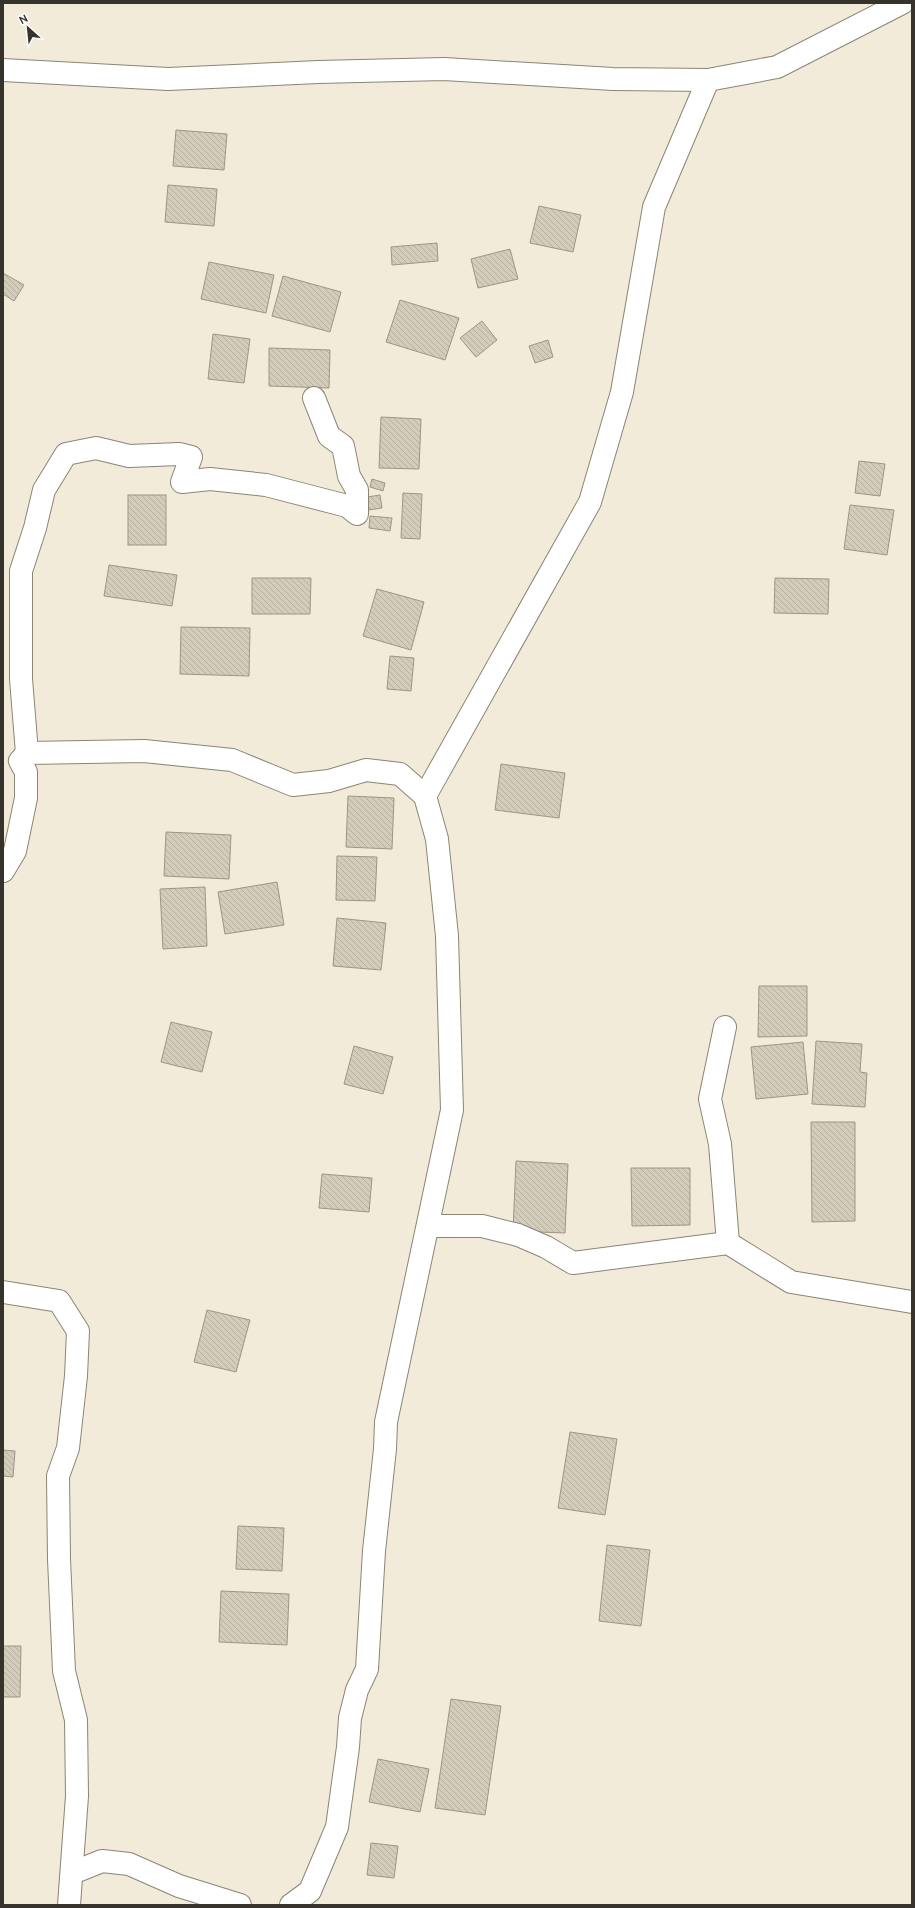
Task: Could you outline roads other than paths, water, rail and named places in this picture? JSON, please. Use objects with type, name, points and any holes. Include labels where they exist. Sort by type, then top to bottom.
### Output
[{"type":"street","points":[[3,70],[168,79],[318,72],[444,70],[613,79],[708,80],[777,67],[902,3]]},
{"type":"street","points":[[424,796],[590,502],[622,392],[654,207],[708,80]]},
{"type":"street","points":[[3,870],[16,851],[25,806],[26,772],[20,761],[27,753],[20,679],[22,571],[35,528],[44,490],[66,454],[96,448],[129,456],[179,454],[191,457],[182,482],[210,479],[266,486],[347,506],[357,514],[357,490],[349,476],[343,446],[329,436],[314,398]]},
{"type":"street","points":[[27,753],[144,751],[232,760],[293,785],[328,781],[366,770],[400,774],[424,796],[438,839],[447,936],[452,1110],[386,1422],[385,1449],[374,1550],[367,1669],[357,1690],[350,1718],[348,1747],[337,1827],[308,1898],[291,1905]]},
{"type":"street","points":[[725,1027],[710,1099],[720,1144],[728,1243]]},
{"type":"street","points":[[428,1226],[482,1226],[518,1236],[546,1247],[572,1263],[728,1243],[791,1282],[912,1302]]},
{"type":"street","points":[[3,1292],[58,1301],[78,1331],[76,1376],[68,1448],[58,1476],[59,1559],[64,1671],[76,1720],[78,1796],[69,1905]]},
{"type":"street","points":[[72,1873],[102,1861],[129,1864],[179,1886],[240,1905]]}]
